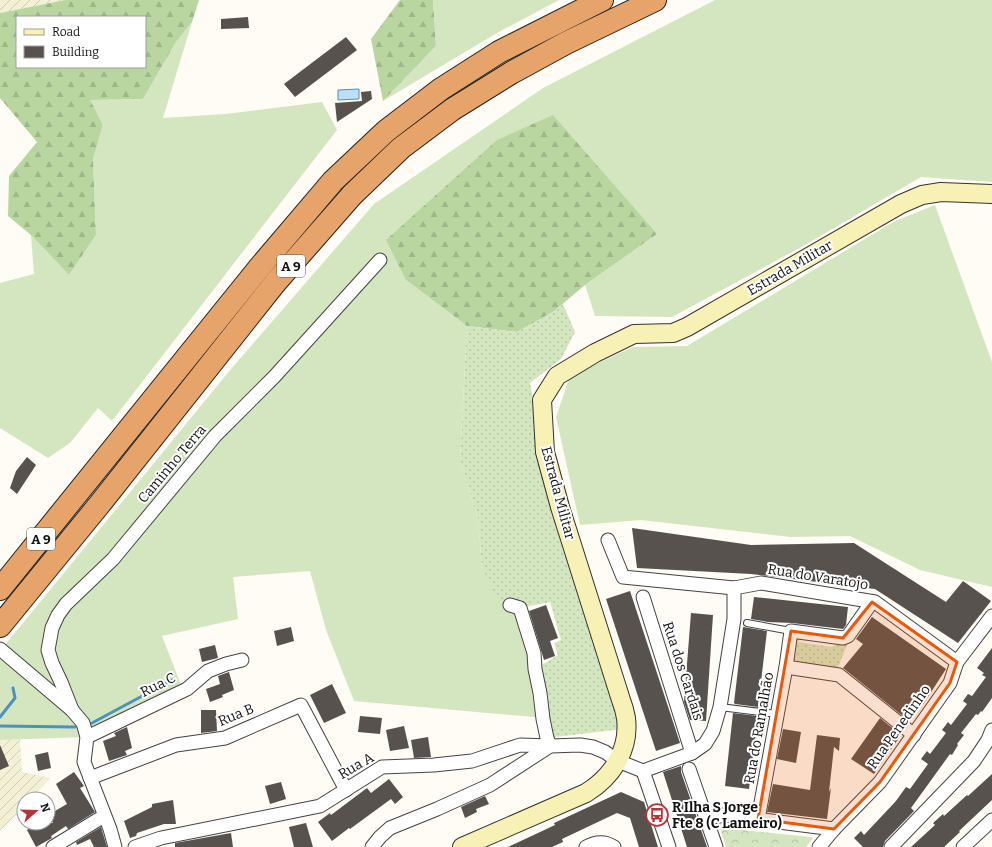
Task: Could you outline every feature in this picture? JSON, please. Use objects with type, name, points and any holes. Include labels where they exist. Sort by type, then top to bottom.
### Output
[{"type":"highway","name":"A 9","points":[[0,589],[259,268],[333,181],[386,131],[441,89],[499,52],[602,0]]},
{"type":"highway","name":"A 9","points":[[2,624],[99,505],[275,283],[352,196],[401,148],[453,109],[511,73],[566,43],[655,0]]},
{"type":"street","name":"Estrada Militar","points":[[462,847],[586,794],[605,780],[618,761],[626,736],[626,717],[560,507],[545,452],[542,400],[557,376],[595,352],[634,334],[673,333],[687,327],[901,204],[922,195],[941,192],[992,194]]},
{"type":"street","name":"Caminho Terra","points":[[72,710],[48,650],[52,628],[58,615],[66,604],[113,559],[215,436],[274,377],[380,260]]},
{"type":"street","name":"Rua do Varatojo","points":[[608,540],[623,577],[734,588],[761,583],[876,602],[957,662]]},
{"type":"street","points":[[669,847],[644,771],[692,753],[705,744],[713,731],[720,707],[734,619],[734,588]]},
{"type":"street","name":"Rua dos Cardais","points":[[643,597],[692,753]]},
{"type":"street","points":[[791,631],[843,638],[848,636],[872,602]]},
{"type":"street","points":[[372,847],[390,828],[490,785],[550,746],[543,719],[534,653],[520,608],[510,605]]},
{"type":"street","name":"Rua Penedinho","points":[[818,847],[880,782],[950,683],[957,662],[992,616]]},
{"type":"street","name":"Rua do Ramalhão","points":[[758,819],[786,667],[791,631]]},
{"type":"street","points":[[0,649],[72,710],[83,723],[87,737],[84,762],[115,847]]},
{"type":"street","name":"Rua C","points":[[87,737],[187,689],[208,671],[242,660]]},
{"type":"street","points":[[786,667],[839,674],[914,735]]},
{"type":"street","name":"Rua B","points":[[90,778],[176,745],[224,738],[301,705],[346,790]]},
{"type":"street","points":[[891,847],[974,761],[988,740],[992,730]]},
{"type":"street","name":"Rua A","points":[[135,847],[161,838],[320,806],[382,767],[434,765],[472,761],[520,745],[580,745],[593,747],[605,752],[618,761],[644,771]]},
{"type":"street","points":[[689,769],[716,847]]},
{"type":"street","points":[[706,818],[724,815],[834,829]]},
{"type":"street","points":[[53,847],[104,816]]},
{"type":"street","points":[[963,847],[992,820]]},
{"type":"street","points":[[586,847],[605,843],[614,847]]},
{"type":"lane","points":[[747,623],[791,631]]},
{"type":"lane","points":[[720,707],[777,714]]},
{"type":"highlighted area","points":[[872,602],[957,662],[950,683],[880,782],[834,829],[758,819],[791,631],[843,638]]},
{"type":"shaded area","points":[[0,0],[65,0],[0,13]]},
{"type":"shaded area","points":[[20,739],[22,772],[51,778],[39,791],[16,791],[16,814],[0,831],[0,740]]},
{"type":"green space","points":[[65,0],[199,0],[192,22],[176,42],[143,99],[90,100],[103,125],[93,159],[96,235],[69,275],[31,235],[8,216],[9,176],[37,142],[0,98],[0,13]]},
{"type":"green space","points":[[400,0],[433,0],[436,46],[383,101],[371,39]]},
{"type":"green space","points":[[433,0],[559,0],[497,33],[383,101],[436,46]]},
{"type":"green space","points":[[715,0],[992,0],[992,182],[921,177],[805,245],[672,317],[595,316],[585,285],[657,234],[406,280],[467,326],[460,461],[478,519],[482,567],[510,605],[531,643],[543,719],[354,701],[326,630],[310,571],[233,577],[238,619],[162,636],[185,695],[87,737],[0,740],[0,651],[231,369],[374,204],[543,88]]},
{"type":"green space","points":[[192,22],[163,118],[225,114],[322,102],[337,130],[112,421],[98,408],[70,443],[48,458],[0,428],[0,283],[34,274],[31,235],[69,275],[96,235],[93,159],[103,125],[89,100],[143,99],[176,42]]},
{"type":"green space","points":[[553,115],[657,234],[585,285],[553,312],[517,332],[467,326],[406,280],[386,240],[497,140]]},
{"type":"green space","points":[[935,205],[992,362],[992,587],[920,570],[850,536],[791,537],[641,520],[580,525],[556,417],[570,376],[633,347],[687,346],[895,221]]},
{"type":"green space","points":[[563,304],[575,332],[561,359],[530,383],[551,497],[623,729],[547,738],[535,669],[558,655],[554,643],[561,640],[550,602],[520,608],[499,603],[482,567],[478,519],[460,461],[467,326],[517,332],[553,312]]},
{"type":"green space","points":[[803,637],[798,642],[832,647],[840,641],[849,640],[837,670],[791,662],[794,638]]},
{"type":"green space","points":[[718,819],[730,820],[733,829],[813,838],[806,847],[726,847],[719,825],[716,824]]},
{"type":"water","points":[[359,89],[359,99],[338,100],[338,90]]},
{"type":"building","points":[[248,17],[249,28],[221,29],[221,19]]},
{"type":"building","points":[[346,37],[357,50],[295,97],[284,84]]},
{"type":"building","points":[[371,91],[372,99],[337,122],[335,103],[362,101],[361,92]]},
{"type":"building","points":[[27,457],[36,465],[17,494],[10,488],[16,471]]},
{"type":"building","points":[[632,528],[751,545],[854,543],[946,602],[963,581],[991,601],[958,643],[875,589],[751,574],[637,568]]},
{"type":"building","points":[[630,591],[680,743],[656,751],[606,599]]},
{"type":"building","points":[[754,597],[848,607],[846,625],[843,629],[751,619]]},
{"type":"building","points":[[546,605],[558,638],[550,641],[555,656],[544,660],[529,611]]},
{"type":"building","points":[[691,613],[713,615],[706,721],[690,720],[684,702]]},
{"type":"building","points":[[872,617],[946,669],[924,703],[909,721],[843,668],[863,644],[856,639]]},
{"type":"building","points":[[291,627],[294,641],[277,646],[274,631]]},
{"type":"building","points":[[743,627],[767,631],[758,707],[734,703]]},
{"type":"building","points":[[215,645],[218,658],[202,662],[199,649]]},
{"type":"building","points":[[992,648],[992,698],[982,712],[981,711],[978,715],[976,714],[961,733],[964,735],[957,744],[958,745],[952,755],[950,754],[911,808],[914,811],[885,841],[883,847],[863,847],[854,838],[861,831],[864,835],[896,801],[906,787],[910,789],[928,764],[921,759],[927,751],[930,754],[946,733],[942,730],[948,722],[951,725],[967,704],[963,701],[968,694],[972,696],[986,677],[982,675],[984,673],[977,668]]},
{"type":"building","points":[[229,672],[234,690],[222,695],[223,697],[210,702],[206,689],[220,684],[218,676]]},
{"type":"building","points":[[332,684],[346,713],[324,723],[310,695]]},
{"type":"building","points":[[201,710],[216,710],[217,731],[201,733]]},
{"type":"building","points":[[733,713],[758,716],[749,789],[725,786]]},
{"type":"building","points":[[360,716],[382,718],[380,734],[358,732]]},
{"type":"building","points":[[880,718],[901,735],[874,774],[851,759]]},
{"type":"building","points":[[404,726],[409,748],[390,751],[386,730]]},
{"type":"building","points":[[127,727],[132,748],[125,751],[127,755],[109,761],[103,741],[116,736],[114,733]]},
{"type":"building","points":[[783,729],[801,732],[796,763],[777,759]]},
{"type":"building","points":[[817,735],[840,738],[839,751],[834,747],[827,819],[767,812],[773,784],[810,790]]},
{"type":"building","points":[[428,737],[431,757],[414,758],[411,740]]},
{"type":"building","points":[[0,745],[9,766],[0,770]]},
{"type":"building","points":[[48,752],[51,768],[38,771],[35,755]]},
{"type":"building","points":[[681,766],[681,772],[707,847],[687,847],[663,772]]},
{"type":"building","points":[[74,772],[84,786],[80,788],[95,812],[68,829],[66,826],[51,836],[52,838],[36,847],[28,831],[56,831],[56,810],[67,804],[56,784]]},
{"type":"building","points":[[992,774],[992,800],[944,847],[911,847],[935,825],[933,823],[943,814],[944,816]]},
{"type":"building","points":[[389,779],[403,797],[395,804],[391,799],[332,841],[318,822],[330,813],[331,815],[367,788],[371,793]]},
{"type":"building","points":[[281,782],[286,799],[270,804],[265,786]]},
{"type":"building","points":[[621,792],[644,802],[658,847],[639,847],[630,818],[617,813],[562,839],[563,842],[552,847],[508,847],[555,825],[554,823]]},
{"type":"building","points":[[485,796],[489,804],[476,809],[477,812],[465,818],[461,807]]},
{"type":"building","points":[[173,800],[176,824],[164,824],[137,833],[136,836],[130,838],[124,821],[152,807],[152,804]]},
{"type":"building","points":[[306,823],[313,847],[294,847],[289,827]]},
{"type":"building","points":[[101,827],[107,847],[94,847],[90,839],[77,845],[76,842]]},
{"type":"building","points":[[231,833],[233,847],[175,847],[175,843]]},
{"type":"waterway","points":[[92,723],[172,680]]},
{"type":"waterway","points":[[0,717],[15,698],[13,688]]},
{"type":"waterway","points":[[0,726],[75,727]]},
{"type":"place","name":"R Ilha S Jorge Fte 8 (C Lameiro)","points":[[657,815]]}]
